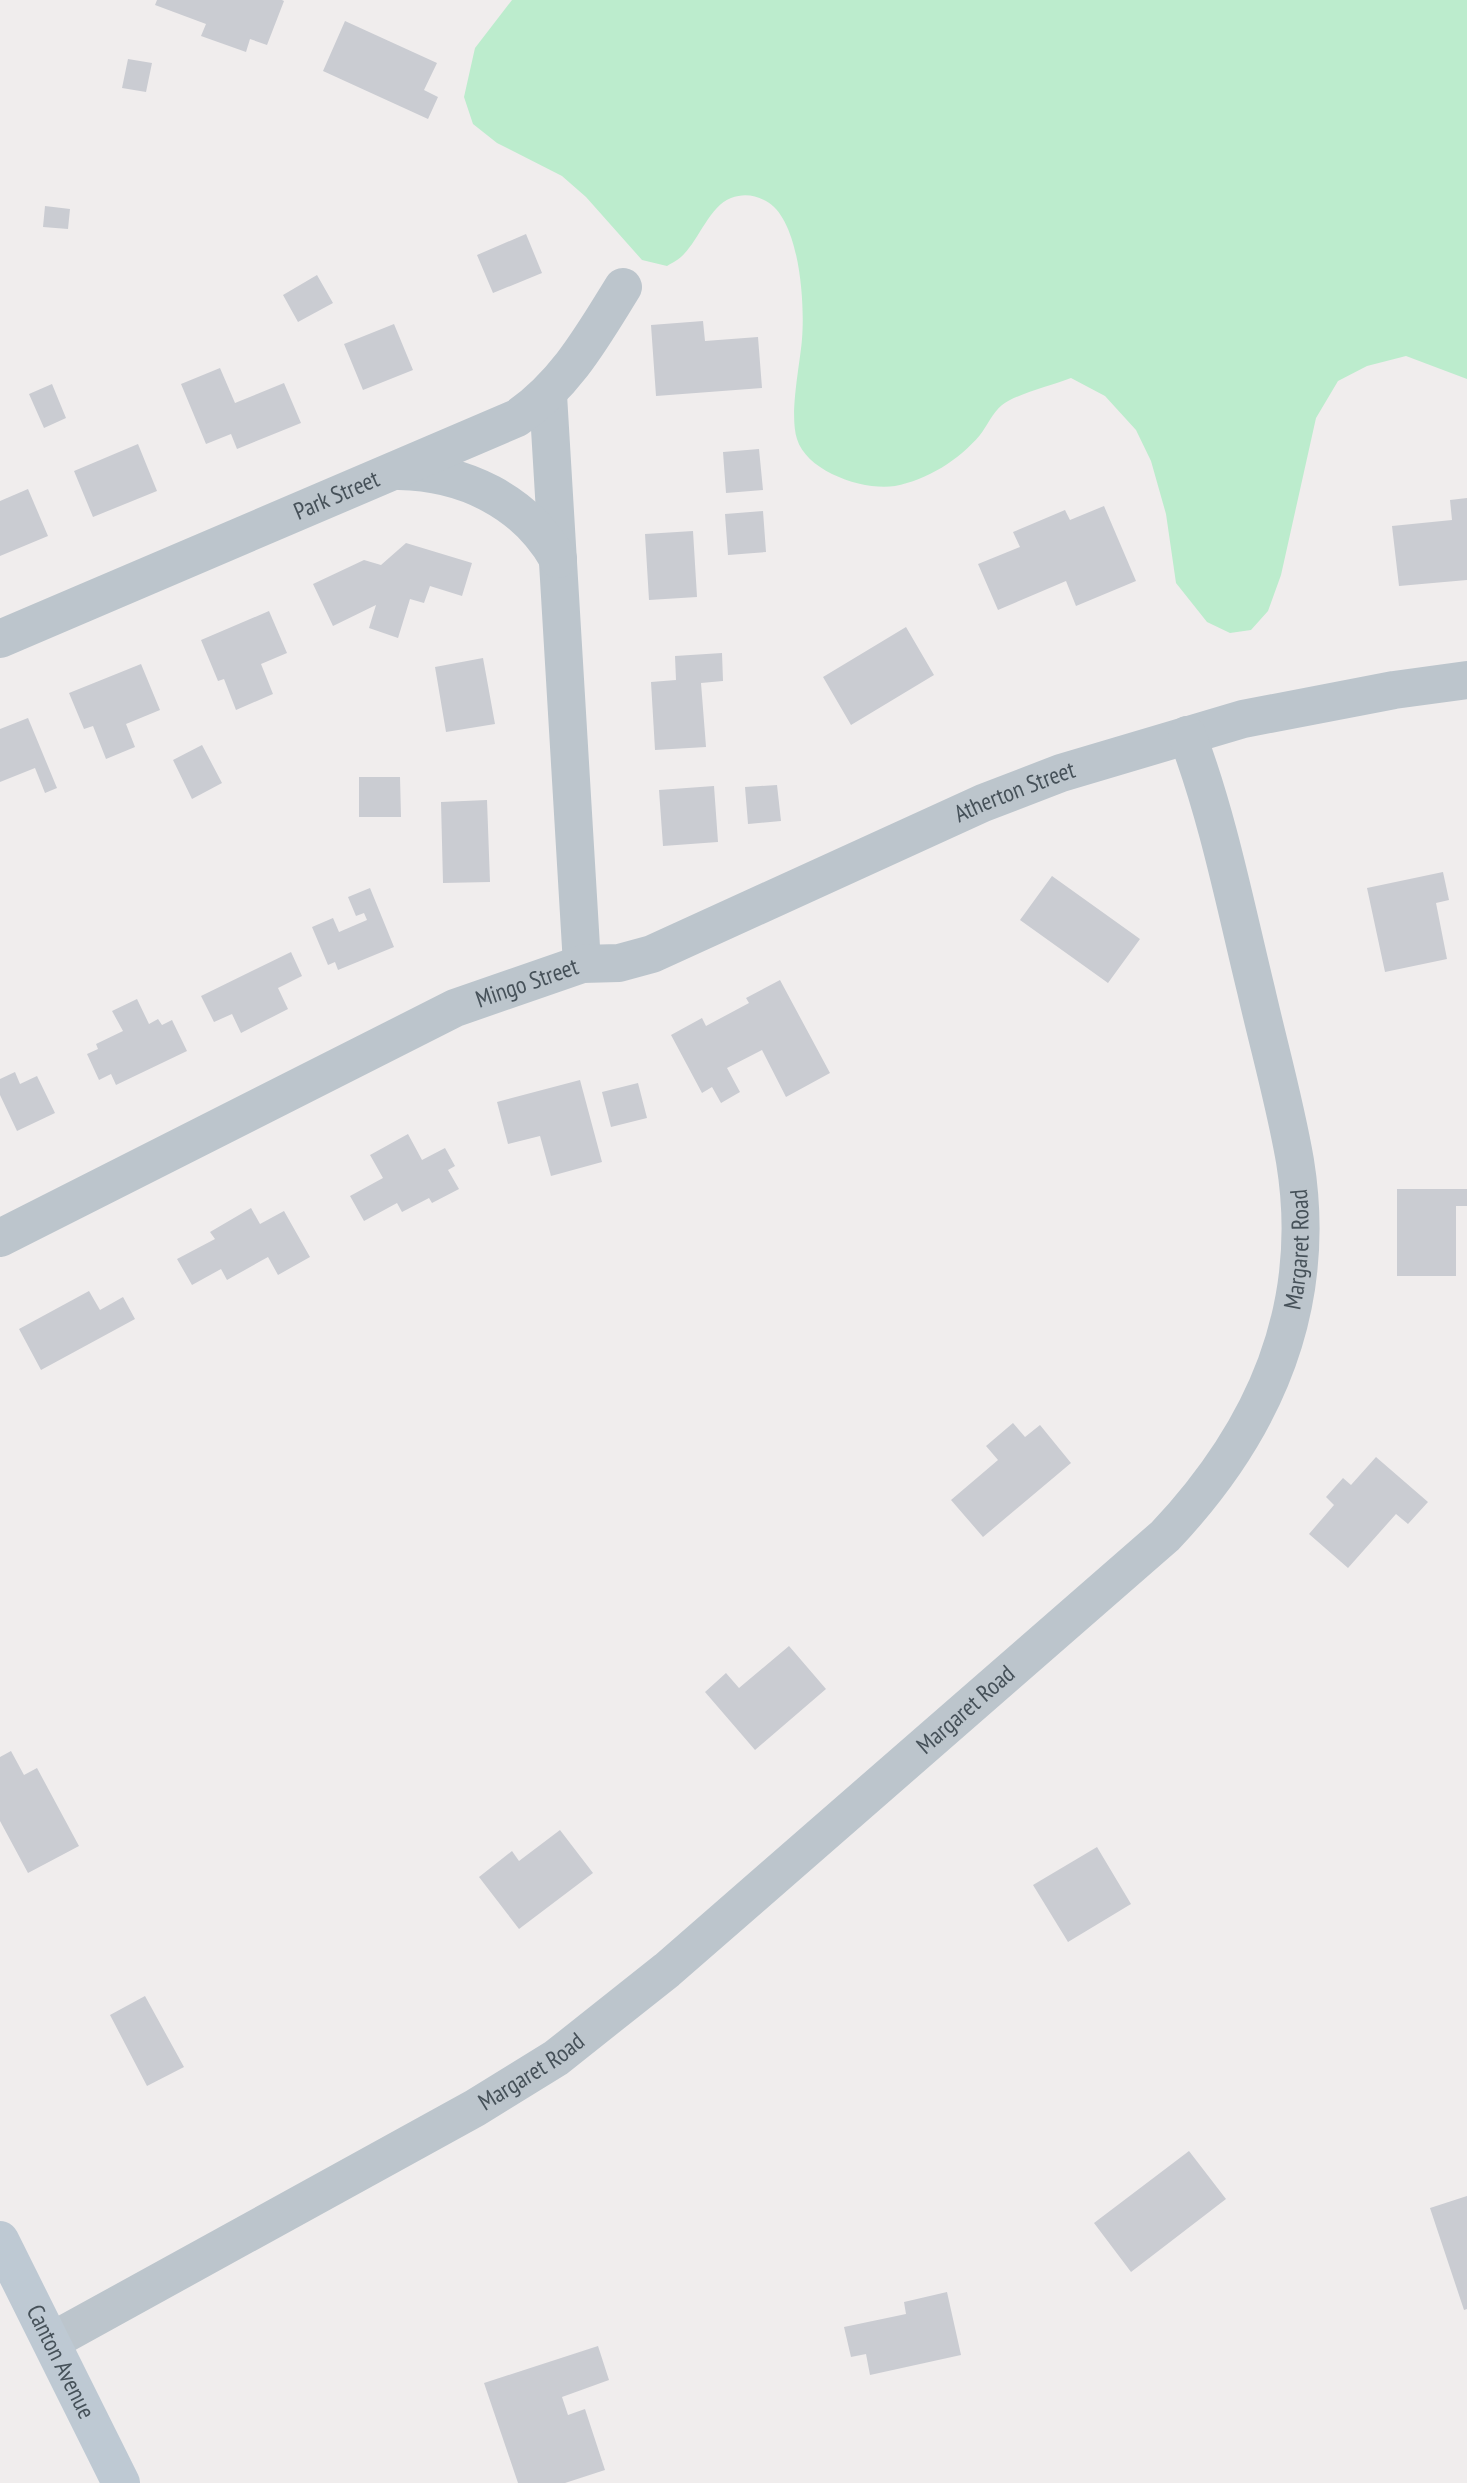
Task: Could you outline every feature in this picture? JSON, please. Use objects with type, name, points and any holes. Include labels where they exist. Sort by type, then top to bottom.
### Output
[{"type":"main road","name":"Canton Avenue","points":[[0,2240],[121,2483]]},
{"type":"street","name":"Park Street","points":[[0,639],[517,418],[548,395],[571,369],[623,288]]},
{"type":"street","name":"Mingo Street","points":[[0,1237],[432,1019],[582,964],[548,395]]},
{"type":"street","points":[[397,471],[421,471],[464,481],[505,502],[537,528],[558,559]]},
{"type":"street","name":"Atherton Street","points":[[582,964],[619,963],[652,954],[1020,788],[1187,735],[1292,708],[1467,680]]},
{"type":"street","name":"Margaret Road","points":[[52,2341],[475,2108],[593,2031],[1165,1536],[1215,1480],[1253,1419],[1282,1352],[1297,1279],[1300,1202],[1287,1123],[1216,823],[1187,735]]},
{"type":"green space","points":[[512,0],[1467,0],[1467,379],[1406,356],[1367,366],[1338,381],[1316,418],[1281,575],[1268,611],[1251,630],[1230,633],[1207,622],[1176,583],[1166,514],[1151,461],[1136,430],[1105,396],[1071,378],[1008,401],[999,408],[980,435],[962,453],[942,468],[907,483],[882,487],[853,482],[824,470],[812,461],[797,439],[794,417],[803,324],[801,285],[793,243],[777,211],[766,201],[754,196],[731,198],[717,208],[678,259],[667,266],[642,260],[586,197],[562,176],[497,143],[473,124],[464,97],[475,48]]},
{"type":"building","points":[[157,0],[284,1],[267,45],[250,39],[246,52],[201,36],[206,24],[155,5]]},
{"type":"building","points":[[345,21],[437,63],[424,90],[438,97],[428,119],[323,71]]},
{"type":"building","points":[[128,59],[152,63],[146,92],[122,88]]},
{"type":"building","points":[[45,206],[70,209],[68,229],[43,227]]},
{"type":"building","points":[[526,234],[542,273],[493,293],[477,255]]},
{"type":"building","points":[[317,275],[333,303],[298,322],[283,295]]},
{"type":"building","points":[[703,321],[705,341],[758,337],[762,388],[656,396],[651,325]]},
{"type":"building","points":[[394,324],[413,370],[363,390],[344,344]]},
{"type":"building","points":[[220,368],[235,403],[284,383],[301,423],[237,449],[231,434],[206,444],[181,384]]},
{"type":"building","points":[[52,384],[66,418],[44,428],[29,394]]},
{"type":"building","points":[[138,444],[157,491],[93,517],[74,471]]},
{"type":"building","points":[[759,449],[763,490],[726,493],[723,452]]},
{"type":"building","points":[[28,489],[48,536],[0,556],[0,501]]},
{"type":"building","points":[[1467,498],[1467,580],[1399,586],[1392,526],[1452,520],[1450,500]]},
{"type":"building","points":[[1104,506],[1136,581],[1076,606],[1066,581],[998,610],[978,564],[1020,547],[1013,532],[1065,510],[1070,520]]},
{"type":"building","points":[[763,511],[766,552],[728,555],[725,514]]},
{"type":"building","points":[[693,531],[697,597],[649,600],[645,534]]},
{"type":"building","points":[[406,543],[472,563],[462,596],[430,586],[424,603],[410,599],[398,638],[369,628],[376,605],[333,626],[313,584],[364,560],[381,565]]},
{"type":"building","points":[[269,611],[287,653],[261,664],[273,694],[236,710],[224,679],[218,681],[201,640]]},
{"type":"building","points":[[906,627],[934,675],[851,725],[823,677]]},
{"type":"building","points":[[722,653],[723,681],[701,683],[706,747],[655,750],[651,682],[676,680],[675,656]]},
{"type":"building","points":[[483,658],[495,724],[446,732],[435,667]]},
{"type":"building","points":[[141,664],[160,710],[126,724],[135,747],[106,759],[93,726],[84,729],[69,693]]},
{"type":"building","points":[[28,718],[57,788],[45,793],[35,768],[0,782],[0,729]]},
{"type":"building","points":[[202,745],[222,783],[192,799],[173,760]]},
{"type":"building","points":[[359,777],[400,777],[401,817],[359,817]]},
{"type":"building","points":[[777,785],[781,821],[748,824],[745,787]]},
{"type":"building","points":[[714,786],[718,842],[663,846],[659,790]]},
{"type":"building","points":[[487,800],[490,882],[443,883],[441,802]]},
{"type":"building","points":[[1443,872],[1449,900],[1436,903],[1447,959],[1385,972],[1367,888]]},
{"type":"building","points":[[1052,876],[1140,939],[1108,983],[1020,920]]},
{"type":"building","points":[[370,888],[394,947],[338,970],[335,962],[328,965],[312,927],[333,918],[339,932],[367,920],[364,913],[356,916],[348,897]]},
{"type":"building","points":[[291,952],[302,976],[278,988],[288,1009],[241,1033],[232,1014],[214,1022],[201,996]]},
{"type":"building","points":[[780,980],[830,1073],[786,1097],[762,1050],[727,1068],[740,1092],[721,1103],[712,1087],[702,1093],[671,1035],[702,1018],[706,1026],[749,1003],[746,998]]},
{"type":"building","points":[[137,999],[149,1024],[158,1019],[162,1025],[172,1020],[187,1051],[116,1085],[111,1074],[99,1080],[87,1054],[98,1049],[96,1044],[123,1031],[112,1011]]},
{"type":"building","points":[[15,1072],[20,1084],[37,1076],[55,1113],[17,1131],[0,1095],[0,1079]]},
{"type":"building","points":[[580,1080],[602,1162],[551,1176],[540,1136],[508,1144],[497,1102]]},
{"type":"building","points":[[638,1083],[647,1118],[611,1127],[602,1092]]},
{"type":"building","points":[[408,1134],[422,1160],[445,1148],[455,1166],[448,1170],[459,1189],[432,1203],[429,1198],[402,1212],[397,1203],[364,1221],[350,1196],[383,1178],[370,1155]]},
{"type":"building","points":[[1397,1189],[1467,1189],[1467,1206],[1456,1206],[1456,1276],[1397,1276]]},
{"type":"building","points":[[251,1208],[260,1224],[284,1211],[310,1257],[278,1275],[268,1257],[227,1280],[221,1269],[192,1285],[177,1259],[215,1239],[210,1232]]},
{"type":"building","points":[[89,1291],[100,1310],[123,1297],[135,1319],[41,1370],[19,1329]]},
{"type":"building","points":[[1013,1423],[1025,1437],[1040,1425],[1071,1463],[983,1537],[951,1500],[998,1460],[986,1446]]},
{"type":"building","points":[[1376,1457],[1428,1502],[1408,1524],[1396,1514],[1348,1568],[1309,1534],[1334,1505],[1326,1497],[1343,1478],[1351,1485]]},
{"type":"building","points":[[789,1646],[826,1689],[755,1750],[705,1692],[726,1673],[739,1688]]},
{"type":"building","points":[[11,1751],[24,1775],[37,1768],[79,1846],[28,1873],[0,1821],[0,1757]]},
{"type":"building","points":[[560,1830],[593,1873],[519,1929],[479,1877],[512,1851],[519,1861]]},
{"type":"building","points":[[1097,1847],[1131,1904],[1068,1942],[1033,1885]]},
{"type":"building","points":[[145,1996],[184,2067],[147,2086],[110,2015]]},
{"type":"building","points":[[1189,2151],[1226,2199],[1131,2272],[1094,2223]]},
{"type":"building","points":[[1467,2196],[1467,2309],[1464,2310],[1430,2208]]},
{"type":"building","points":[[947,2292],[961,2355],[870,2375],[866,2354],[851,2357],[844,2327],[906,2314],[904,2302]]},
{"type":"building","points":[[598,2346],[609,2380],[562,2397],[568,2415],[585,2409],[605,2470],[565,2483],[518,2483],[484,2383]]}]
